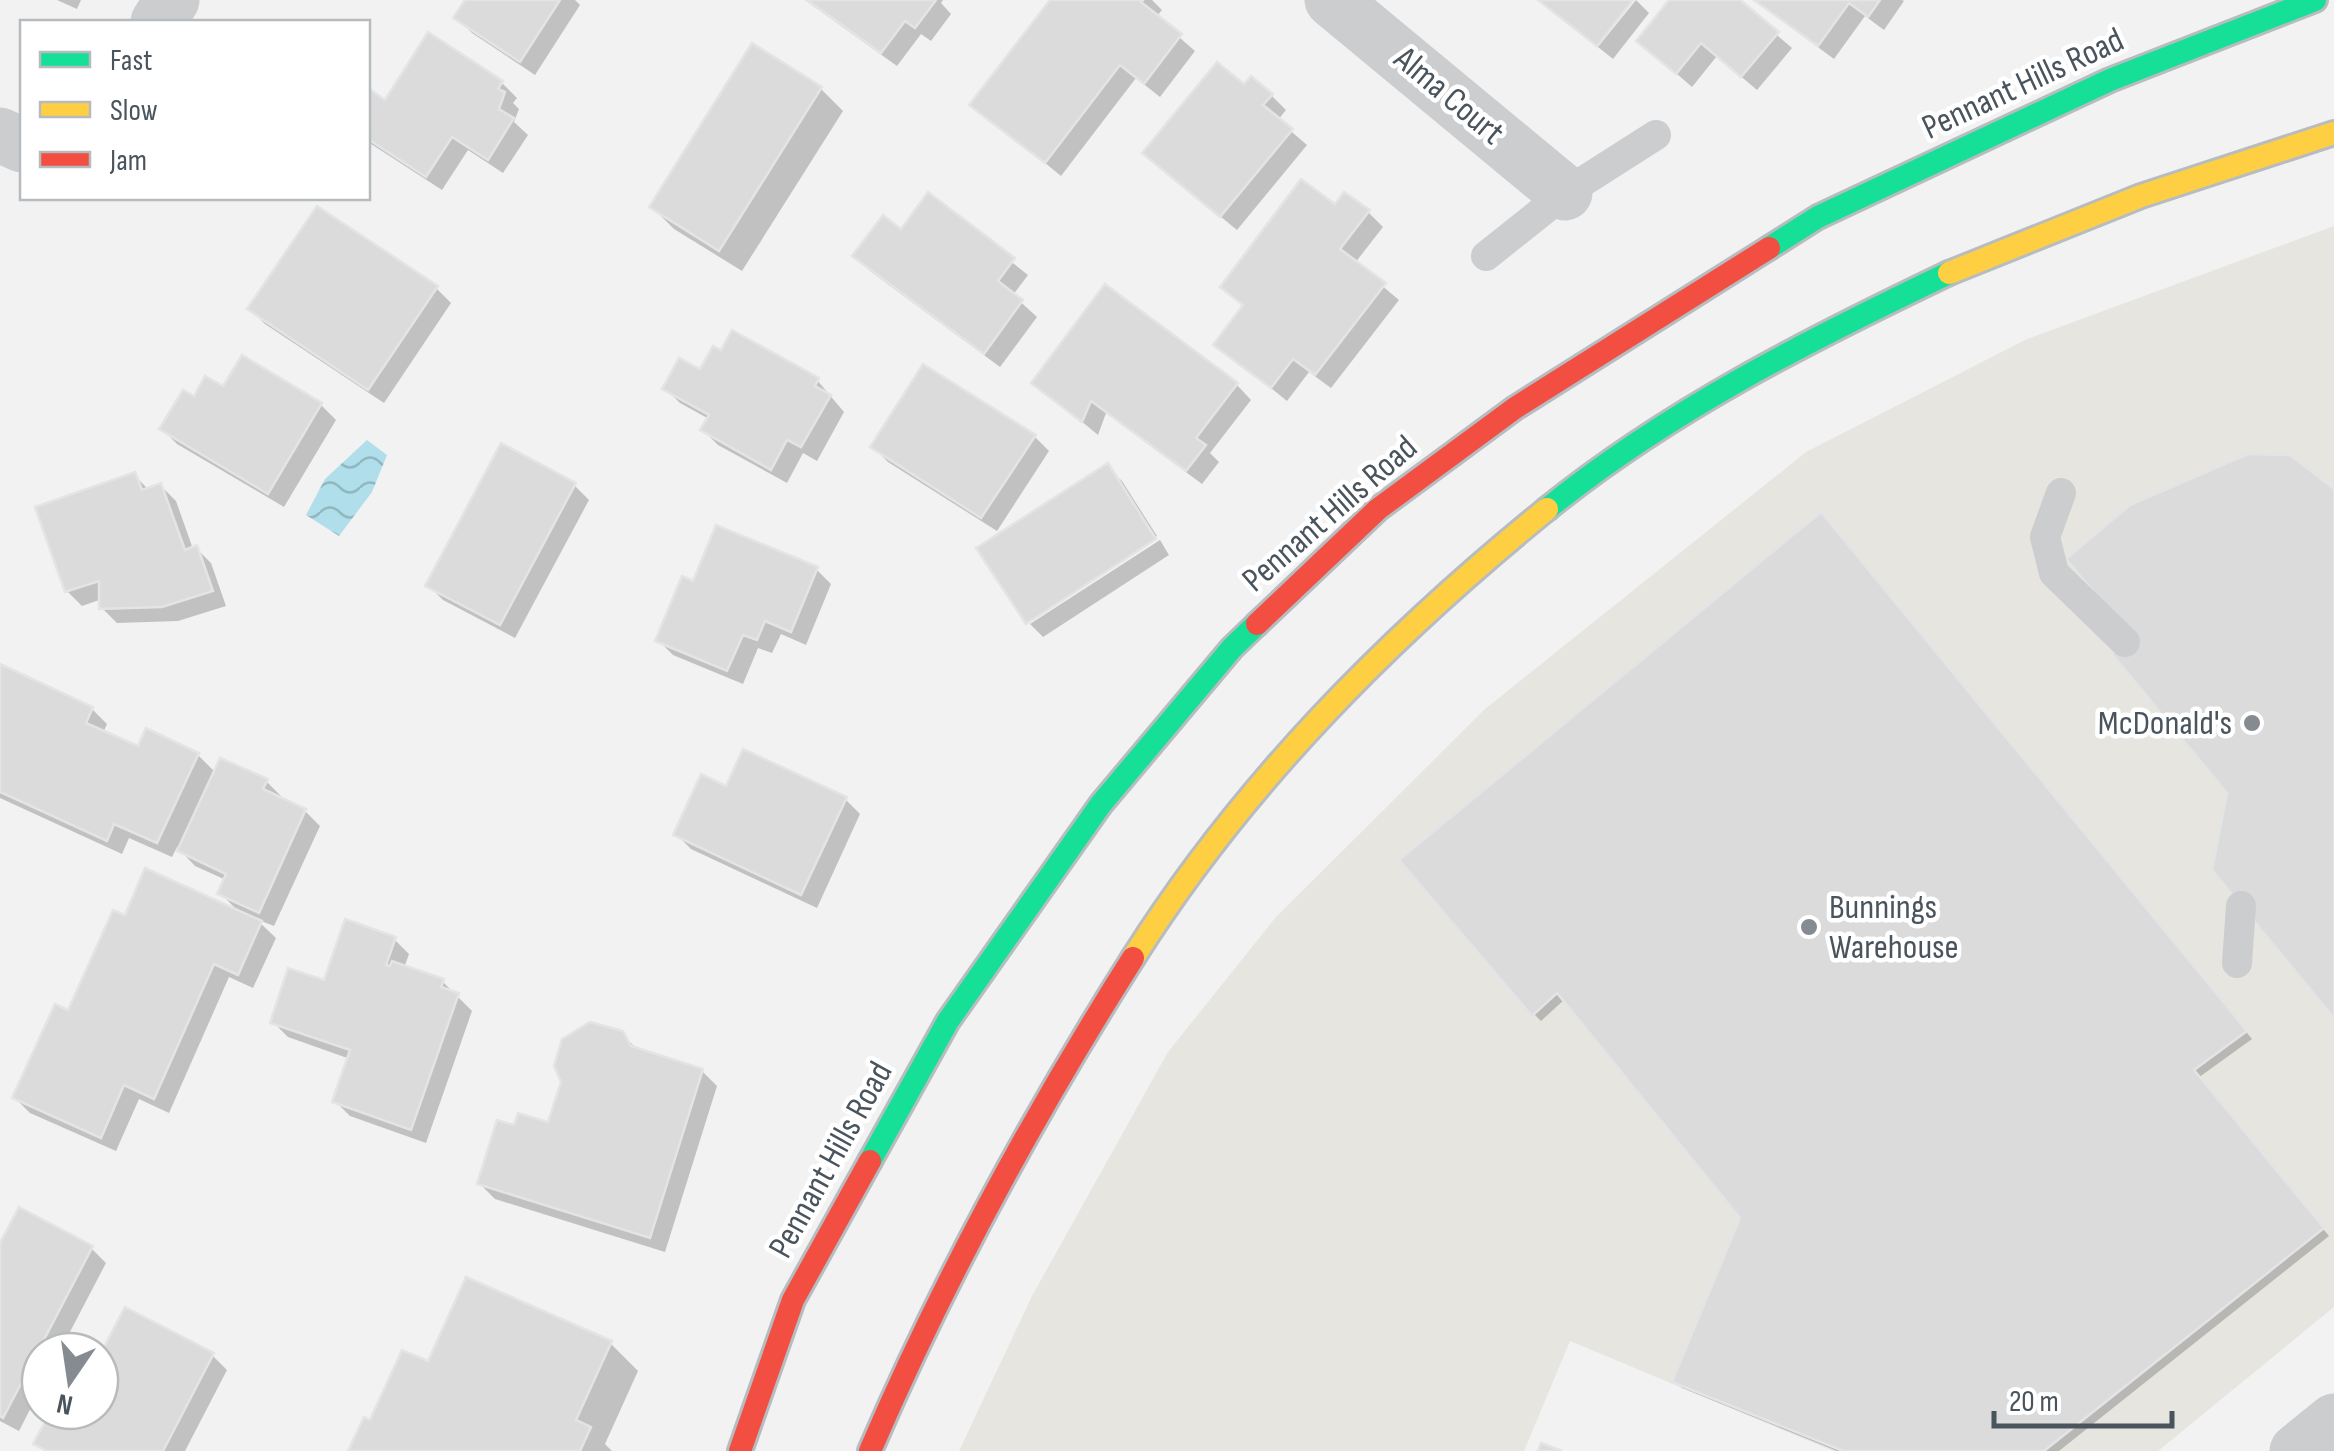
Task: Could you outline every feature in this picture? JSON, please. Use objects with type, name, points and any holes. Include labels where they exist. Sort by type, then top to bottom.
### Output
[{"type":"highway","name":"Pennant Hills Road","points":[[740,1451],[792,1300],[948,1021],[1101,804],[1232,648],[1378,510],[1516,408],[1818,218],[2110,80],[2315,0]]},
{"type":"highway","points":[[870,1451],[912,1350],[1015,1150],[1163,907],[1257,786],[1368,668],[1483,563],[1595,472],[1744,377],[1897,298],[2070,221],[2334,133]]},
{"type":"street","name":"Alma Court","points":[[1332,0],[1565,192]]},
{"type":"street","points":[[2298,1451],[2334,1421]]},
{"type":"lane","points":[[1486,256],[1565,192],[1656,136]]},
{"type":"lane","points":[[2061,492],[2045,537],[2054,573],[2125,642]]},
{"type":"lane","points":[[2237,964],[2241,906]]},
{"type":"shaded area","points":[[2334,226],[2334,1307],[2158,1451],[1833,1451],[1570,1341],[1524,1451],[959,1451],[1032,1296],[1168,1052],[1276,917],[1485,709],[1806,452],[2027,339]]},
{"type":"water","points":[[367,440],[387,455],[372,492],[339,536],[306,515],[325,479]]},
{"type":"building","points":[[465,0],[560,0],[520,62],[453,18]]},
{"type":"building","points":[[807,0],[936,0],[915,28],[905,21],[881,53]]},
{"type":"building","points":[[1050,0],[1143,0],[1182,34],[1144,84],[1120,65],[1045,163],[969,105]]},
{"type":"building","points":[[1538,0],[1633,0],[1597,46]]},
{"type":"building","points":[[1669,0],[1740,0],[1779,32],[1741,77],[1701,43],[1676,74],[1636,41]]},
{"type":"building","points":[[1754,0],[1880,0],[1868,17],[1849,3],[1818,46]]},
{"type":"building","points":[[428,32],[503,81],[498,89],[505,92],[499,109],[514,118],[488,160],[452,137],[426,177],[370,140],[370,89],[385,100]]},
{"type":"building","points":[[752,43],[822,87],[719,251],[649,207]]},
{"type":"building","points":[[1217,62],[1244,84],[1251,76],[1273,94],[1263,105],[1293,129],[1220,217],[1142,153]]},
{"type":"building","points":[[1301,179],[1335,204],[1344,192],[1370,210],[1340,249],[1386,283],[1315,375],[1293,359],[1271,388],[1213,345],[1243,305],[1220,287]]},
{"type":"building","points":[[928,192],[1015,258],[998,281],[1023,300],[984,354],[852,256],[883,215],[901,229]]},
{"type":"building","points":[[317,206],[438,286],[368,390],[247,309]]},
{"type":"building","points":[[1105,284],[1238,383],[1196,438],[1206,445],[1186,471],[1091,401],[1082,422],[1031,383]]},
{"type":"building","points":[[732,330],[819,378],[815,386],[831,395],[801,447],[787,440],[771,470],[700,430],[709,415],[662,389],[679,358],[700,369],[713,346],[721,350]]},
{"type":"building","points":[[242,355],[322,403],[268,494],[159,429],[183,390],[194,396],[205,376],[223,386]]},
{"type":"building","points":[[923,364],[1036,435],[981,518],[870,447]]},
{"type":"building","points":[[501,443],[576,483],[500,625],[425,586]]},
{"type":"building","name":"McDonald's","points":[[2248,454],[2290,455],[2334,489],[2334,1018],[2212,870],[2227,793],[2112,654],[2132,637],[2066,559],[2130,505]]},
{"type":"building","points":[[1108,463],[1156,539],[1026,624],[976,548]]},
{"type":"building","points":[[135,472],[142,490],[161,483],[185,550],[197,545],[213,591],[162,607],[99,609],[99,581],[65,592],[35,507]]},
{"type":"building","name":"Bunnings Warehouse","points":[[1821,512],[2247,1031],[2194,1070],[2324,1228],[2044,1451],[1843,1451],[1672,1382],[1740,1218],[1557,993],[1532,1016],[1399,860]]},
{"type":"building","points":[[716,525],[818,567],[791,632],[765,621],[757,640],[743,635],[727,671],[655,641],[682,576],[693,581]]},
{"type":"building","points":[[0,664],[93,707],[86,723],[138,746],[146,728],[199,753],[157,843],[114,824],[107,841],[0,792]]},
{"type":"building","points":[[743,749],[847,797],[801,895],[673,835],[701,774],[726,786]]},
{"type":"building","points":[[220,758],[268,779],[263,789],[306,809],[259,913],[217,894],[226,874],[177,851]]},
{"type":"building","points":[[145,868],[262,921],[238,975],[214,964],[154,1099],[124,1085],[101,1138],[12,1098],[55,1004],[68,1010],[113,910],[125,915]]},
{"type":"building","points":[[345,919],[396,937],[386,965],[390,966],[392,961],[444,979],[441,987],[459,993],[411,1130],[332,1102],[350,1050],[270,1023],[288,968],[324,980]]},
{"type":"building","points":[[590,1022],[623,1031],[631,1046],[703,1069],[650,1238],[477,1184],[497,1120],[514,1125],[518,1113],[548,1122],[561,1082],[554,1066],[562,1039]]},
{"type":"building","points":[[19,1207],[93,1246],[49,1331],[20,1331],[20,1386],[3,1418],[0,1416],[0,1243]]},
{"type":"building","points":[[466,1277],[612,1341],[576,1420],[591,1427],[580,1451],[348,1451],[364,1417],[370,1420],[402,1350],[428,1361]]},
{"type":"building","points":[[125,1307],[214,1353],[163,1451],[47,1451],[33,1444],[40,1431],[120,1431],[120,1331],[112,1331]]},
{"type":"building","points":[[1541,1443],[1562,1451],[1538,1451]]},
{"type":"traffic: fast","points":[[1769,248],[1818,217],[2110,80],[2315,0]]},
{"type":"traffic: fast","points":[[1547,509],[1641,440],[1741,379],[1949,273]]},
{"type":"traffic: fast","points":[[870,1161],[948,1021],[1101,804],[1232,648],[1257,624]]},
{"type":"traffic: slow","points":[[1949,273],[2141,196],[2334,133]]},
{"type":"traffic: slow","points":[[1133,958],[1176,894],[1270,773],[1375,662],[1547,509]]},
{"type":"traffic: jam","points":[[1257,624],[1378,509],[1515,408],[1769,248]]},
{"type":"traffic: jam","points":[[870,1451],[928,1324],[992,1199],[1133,958]]},
{"type":"traffic: jam","points":[[740,1451],[793,1300],[870,1161]]},
{"type":"place","name":"McDonald's","points":[[2252,723]]},
{"type":"place","name":"Bunnings Warehouse","points":[[1809,927]]}]
